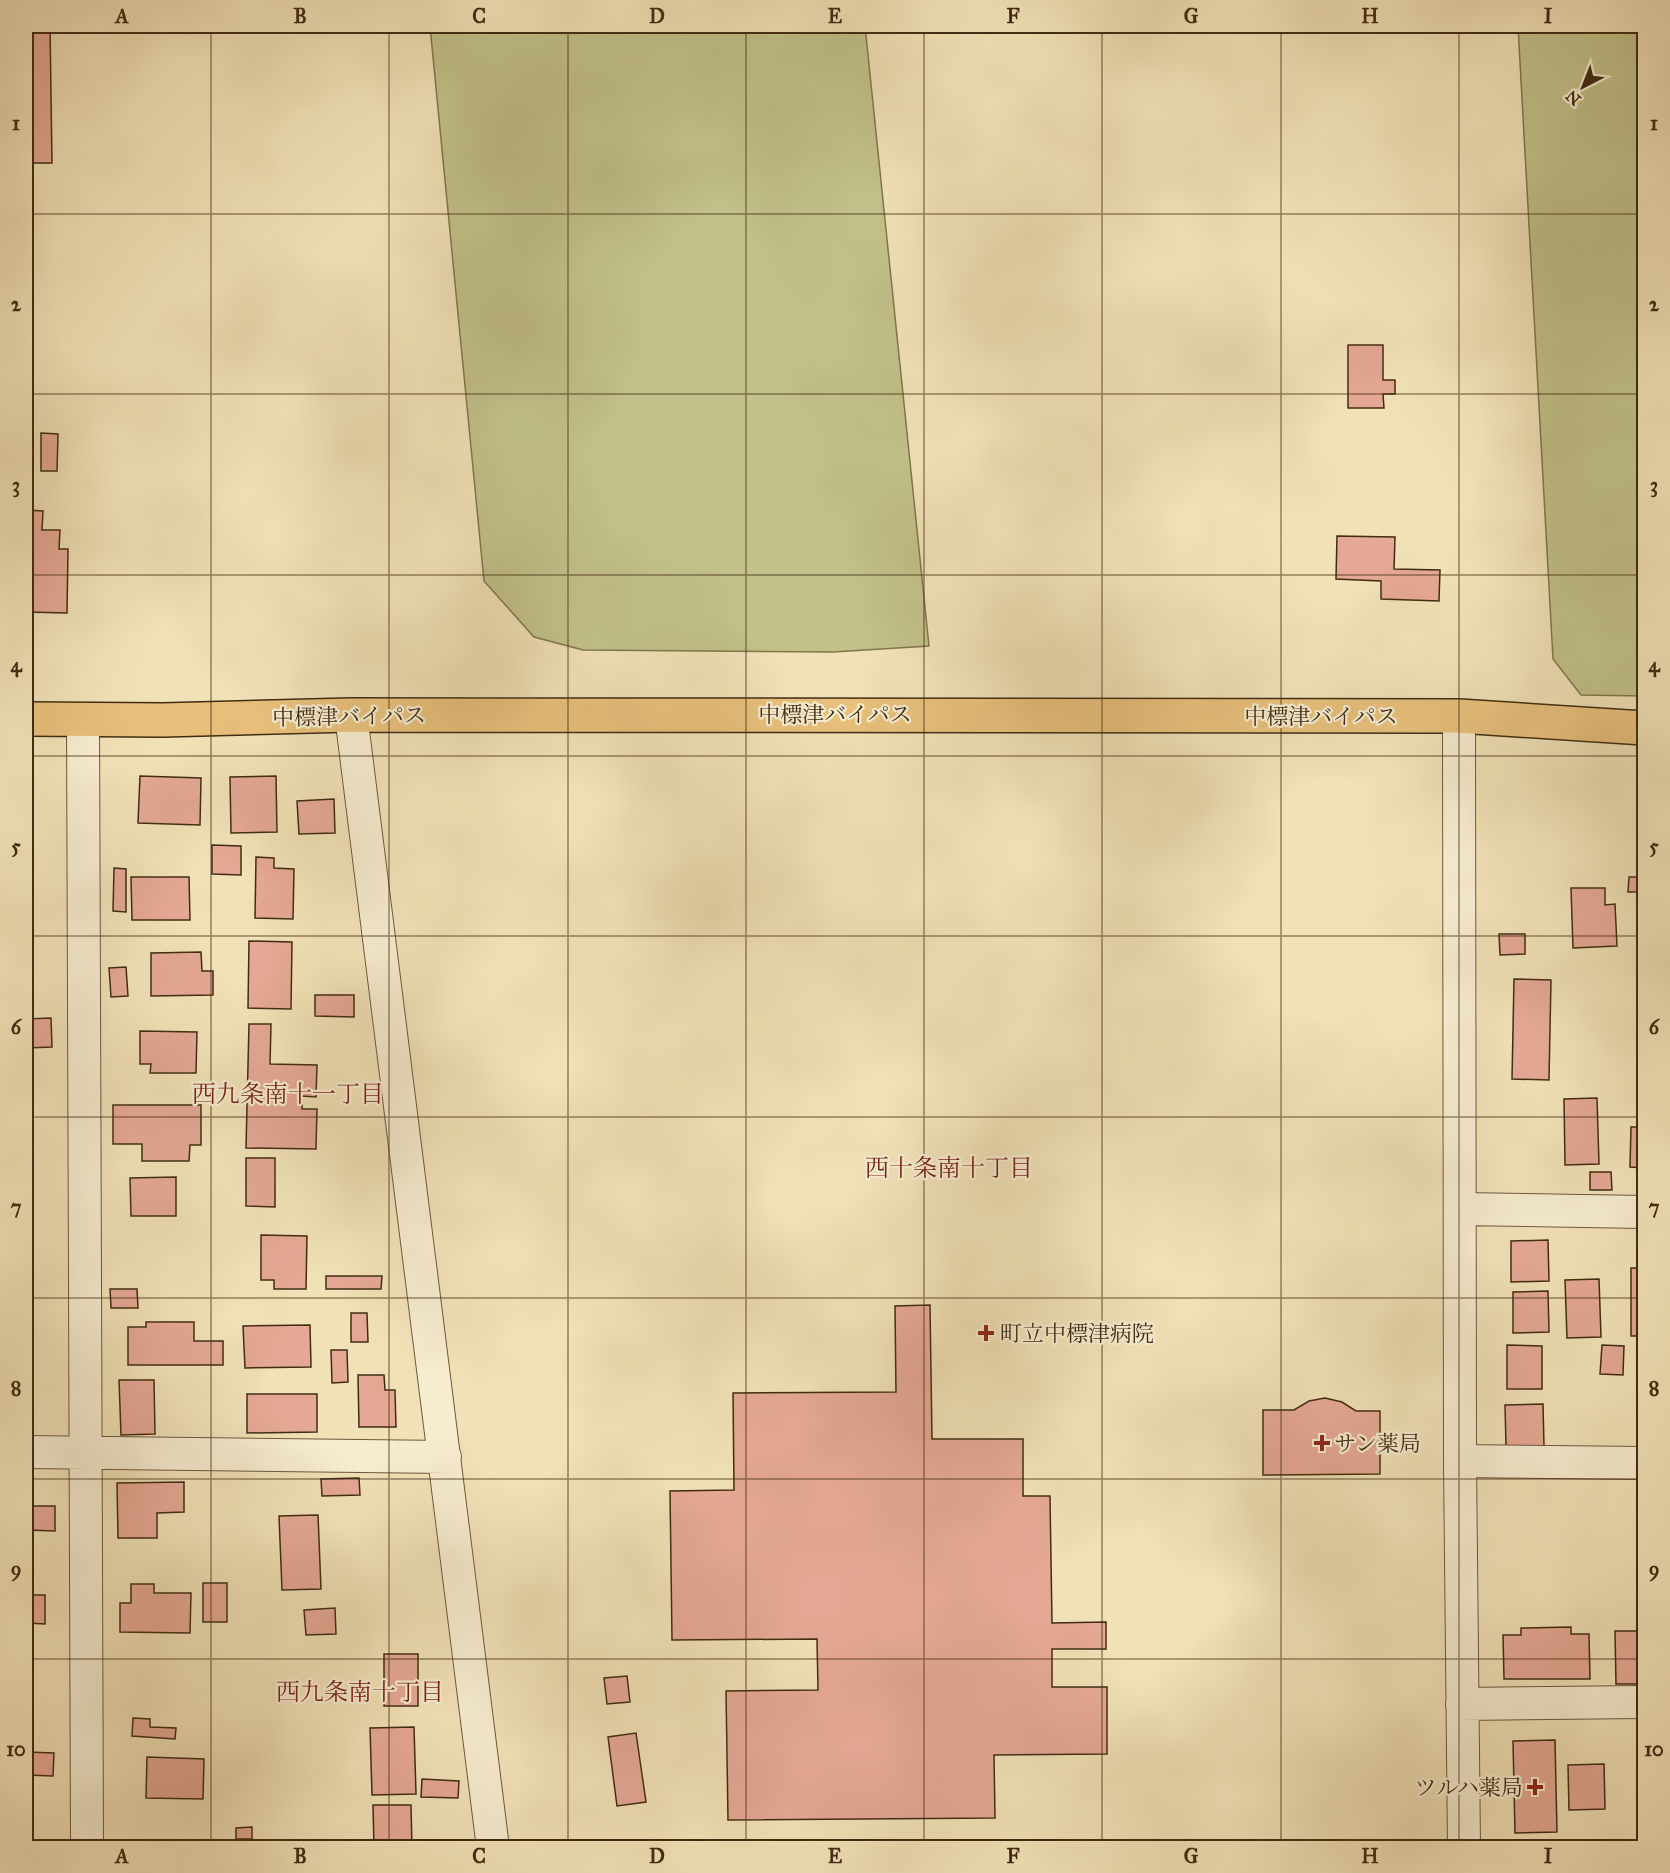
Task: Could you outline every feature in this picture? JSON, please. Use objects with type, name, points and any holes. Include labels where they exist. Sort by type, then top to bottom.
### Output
[{"type":"highway","name":"中標津バイパス","points":[[26,719],[163,720],[351,714],[1459,716],[1644,728]]},
{"type":"street","points":[[351,714],[493,1848]]},
{"type":"street","points":[[1459,716],[1460,1461],[1464,1848]]},
{"type":"street","points":[[83,719],[87,1848]]},
{"type":"street","points":[[1460,1209],[1644,1212]]},
{"type":"street","points":[[26,1452],[445,1457]]},
{"type":"street","points":[[1460,1461],[1644,1463]]},
{"type":"street","points":[[1462,1704],[1644,1702]]},
{"type":"green space","points":[[430,26],[865,26],[929,646],[833,652],[583,650],[534,637],[484,581]]},
{"type":"green space","points":[[1518,26],[1644,26],[1644,696],[1581,695],[1553,659]]},
{"type":"building","points":[[26,26],[50,26],[52,163],[26,163]]},
{"type":"building","points":[[1348,345],[1383,345],[1383,380],[1395,380],[1395,394],[1383,394],[1384,408],[1348,408]]},
{"type":"building","points":[[41,433],[58,434],[57,471],[41,471]]},
{"type":"building","points":[[26,435],[33,436],[31,469],[26,469]]},
{"type":"building","points":[[26,510],[43,511],[42,530],[60,530],[59,549],[68,549],[67,613],[26,612]]},
{"type":"building","points":[[1337,536],[1395,537],[1394,569],[1440,570],[1439,601],[1381,599],[1381,581],[1336,579]]},
{"type":"building","points":[[140,776],[201,778],[200,825],[138,823]]},
{"type":"building","points":[[276,776],[277,832],[231,833],[230,777]]},
{"type":"building","points":[[334,799],[335,833],[299,834],[297,801]]},
{"type":"building","points":[[212,845],[241,846],[241,875],[212,874]]},
{"type":"building","points":[[256,857],[274,858],[274,868],[294,869],[293,919],[255,918]]},
{"type":"building","points":[[114,868],[126,869],[126,912],[113,911]]},
{"type":"building","points":[[131,877],[189,877],[190,920],[132,920]]},
{"type":"building","points":[[1629,877],[1644,877],[1644,942],[1639,942],[1640,892],[1628,892]]},
{"type":"building","points":[[1571,888],[1605,888],[1605,905],[1615,904],[1617,946],[1573,948]]},
{"type":"building","points":[[1499,934],[1525,934],[1525,954],[1500,955]]},
{"type":"building","points":[[249,941],[292,942],[291,1009],[248,1008]]},
{"type":"building","points":[[201,952],[202,971],[213,971],[213,995],[151,996],[151,953]]},
{"type":"building","points":[[126,967],[128,996],[111,997],[109,968]]},
{"type":"building","points":[[1514,979],[1551,980],[1549,1080],[1512,1079]]},
{"type":"building","points":[[315,995],[354,995],[354,1017],[315,1016]]},
{"type":"building","points":[[26,997],[32,997],[32,1010],[26,1010]]},
{"type":"building","points":[[51,1018],[52,1047],[26,1048],[26,1019]]},
{"type":"building","points":[[249,1024],[271,1024],[270,1064],[317,1065],[316,1097],[302,1096],[302,1109],[317,1109],[316,1149],[246,1148]]},
{"type":"building","points":[[140,1031],[197,1032],[196,1073],[150,1073],[151,1064],[140,1064]]},
{"type":"building","points":[[1597,1098],[1599,1164],[1565,1165],[1564,1099]]},
{"type":"building","points":[[113,1105],[201,1105],[201,1145],[190,1145],[189,1161],[142,1161],[142,1144],[113,1144]]},
{"type":"building","points":[[1631,1127],[1644,1127],[1644,1168],[1630,1167]]},
{"type":"building","points":[[246,1158],[275,1158],[275,1207],[246,1206]]},
{"type":"building","points":[[1590,1172],[1611,1172],[1612,1190],[1590,1190]]},
{"type":"building","points":[[176,1177],[176,1216],[131,1216],[130,1178]]},
{"type":"building","points":[[261,1235],[307,1236],[306,1289],[274,1289],[274,1280],[261,1280]]},
{"type":"building","points":[[1548,1240],[1549,1281],[1511,1282],[1511,1241]]},
{"type":"building","points":[[1631,1268],[1644,1268],[1644,1336],[1631,1336]]},
{"type":"building","points":[[326,1276],[382,1276],[381,1289],[326,1289]]},
{"type":"building","points":[[1599,1279],[1601,1337],[1567,1338],[1565,1280]]},
{"type":"building","points":[[110,1289],[137,1289],[138,1308],[111,1308]]},
{"type":"building","points":[[1548,1291],[1549,1332],[1513,1333],[1513,1292]]},
{"type":"building","points":[[930,1305],[932,1439],[1023,1439],[1023,1496],[1050,1496],[1052,1623],[1106,1622],[1106,1649],[1052,1649],[1052,1687],[1107,1687],[1107,1754],[994,1755],[995,1818],[728,1820],[726,1691],[818,1690],[817,1639],[672,1640],[670,1491],[734,1490],[733,1393],[896,1392],[895,1306]]},
{"type":"building","points":[[351,1313],[367,1313],[368,1342],[351,1342]]},
{"type":"building","points":[[146,1322],[194,1322],[194,1341],[223,1341],[223,1365],[128,1365],[128,1327],[146,1327]]},
{"type":"building","points":[[310,1325],[311,1367],[245,1368],[243,1326]]},
{"type":"building","points":[[1507,1345],[1542,1346],[1542,1389],[1507,1389]]},
{"type":"building","points":[[1602,1345],[1624,1346],[1623,1375],[1600,1374]]},
{"type":"building","points":[[331,1350],[347,1350],[348,1382],[332,1383]]},
{"type":"building","points":[[358,1375],[384,1375],[385,1390],[395,1390],[396,1427],[359,1427]]},
{"type":"building","points":[[119,1380],[154,1380],[155,1434],[121,1435]]},
{"type":"building","points":[[247,1394],[317,1394],[317,1432],[247,1433]]},
{"type":"building","name":"サン薬局","points":[[1325,1398],[1342,1402],[1356,1411],[1380,1411],[1380,1474],[1263,1475],[1263,1410],[1294,1410],[1309,1401]]},
{"type":"building","points":[[1543,1404],[1544,1446],[1506,1446],[1505,1405]]},
{"type":"building","points":[[359,1478],[360,1495],[322,1496],[321,1479]]},
{"type":"building","points":[[184,1482],[184,1512],[157,1513],[157,1538],[118,1538],[117,1483]]},
{"type":"building","points":[[27,1506],[55,1506],[55,1531],[27,1530]]},
{"type":"building","points":[[318,1515],[321,1589],[282,1590],[279,1516]]},
{"type":"building","points":[[203,1583],[227,1583],[227,1622],[203,1622]]},
{"type":"building","points":[[131,1584],[154,1584],[154,1593],[191,1593],[190,1633],[120,1632],[120,1603],[131,1603]]},
{"type":"building","points":[[26,1595],[45,1595],[45,1624],[26,1623]]},
{"type":"building","points":[[335,1608],[336,1634],[306,1635],[304,1610]]},
{"type":"building","points":[[1571,1627],[1571,1634],[1589,1634],[1590,1679],[1504,1679],[1503,1635],[1521,1635],[1521,1628]]},
{"type":"building","points":[[1615,1631],[1644,1631],[1644,1684],[1616,1684]]},
{"type":"building","points":[[384,1654],[418,1654],[418,1706],[384,1706]]},
{"type":"building","points":[[627,1676],[630,1702],[607,1704],[604,1678]]},
{"type":"building","points":[[133,1718],[150,1719],[150,1727],[176,1728],[175,1739],[132,1736]]},
{"type":"building","points":[[414,1727],[416,1794],[372,1795],[370,1728]]},
{"type":"building","points":[[636,1733],[646,1802],[617,1806],[608,1737]]},
{"type":"building","name":"ツルハ薬局","points":[[1555,1740],[1557,1832],[1515,1833],[1513,1741]]},
{"type":"building","points":[[26,1752],[54,1753],[53,1776],[26,1775]]},
{"type":"building","points":[[147,1757],[204,1759],[203,1799],[146,1798]]},
{"type":"building","points":[[1604,1764],[1605,1809],[1569,1810],[1568,1765]]},
{"type":"building","points":[[422,1779],[459,1781],[458,1798],[421,1797]]},
{"type":"building","points":[[373,1805],[411,1805],[412,1848],[374,1848]]},
{"type":"building","points":[[252,1827],[252,1839],[236,1839],[236,1828]]},
{"type":"building","points":[[1629,1840],[1644,1841],[1644,1848],[1629,1848]]},
{"type":"place","name":"町立中標津病院","points":[[986,1333]]},
{"type":"place","name":"サン薬局","points":[[1322,1443]]},
{"type":"place","name":"ツルハ薬局","points":[[1535,1787]]},
{"type":"district","name":"西九条南十一丁目","points":[[288,1094]]},
{"type":"district","name":"西十条南十丁目","points":[[949,1168]]},
{"type":"district","name":"西九条南十丁目","points":[[360,1692]]}]
